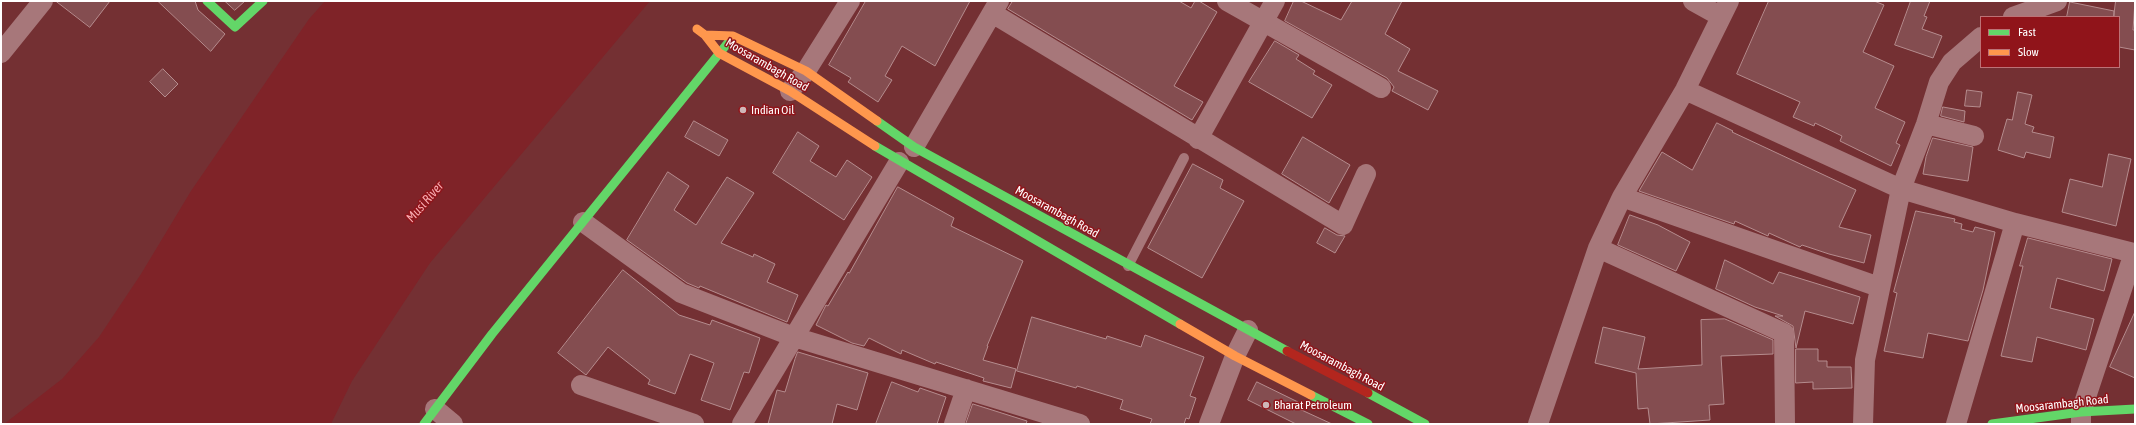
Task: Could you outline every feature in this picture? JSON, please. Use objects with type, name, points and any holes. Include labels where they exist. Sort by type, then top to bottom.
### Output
[{"type":"main road","points":[[207,1],[235,27],[263,1]]},
{"type":"main road","points":[[694,27],[705,35]]},
{"type":"main road","name":"Moosarambagh Road","points":[[705,35],[733,36],[806,71],[914,147],[1128,266],[1425,424]]},
{"type":"main road","name":"Moosarambagh Road","points":[[705,35],[719,53],[790,91],[899,162],[1235,356],[1368,424]]},
{"type":"main road","points":[[429,416],[492,334],[733,36]]},
{"type":"main road","name":"Moosarambagh Road","points":[[1992,424],[2081,418],[2135,409]]},
{"type":"street","points":[[1,54],[43,1]]},
{"type":"street","points":[[790,91],[806,71],[850,1]]},
{"type":"street","points":[[1227,1],[1381,88]]},
{"type":"street","points":[[1198,139],[1275,1]]},
{"type":"street","points":[[1538,424],[1598,248],[1622,197],[1685,90],[1725,9],[1693,1]]},
{"type":"street","points":[[2016,16],[2057,1]]},
{"type":"street","points":[[914,147],[996,7],[1198,139],[1343,225],[1366,174]]},
{"type":"street","points":[[1863,424],[1865,360],[1879,287],[1901,189],[1926,124],[1939,82],[1952,62],[1980,38]]},
{"type":"street","points":[[1685,90],[1901,189],[2015,223],[2134,253],[2081,418]]},
{"type":"street","points":[[1926,124],[1974,136]]},
{"type":"street","points":[[742,424],[899,162]]},
{"type":"street","points":[[1622,197],[1879,287]]},
{"type":"street","points":[[583,222],[681,293],[794,337],[1080,424]]},
{"type":"street","points":[[1956,424],[2015,223]]},
{"type":"street","points":[[1598,248],[1784,333],[1786,424]]},
{"type":"street","points":[[1209,424],[1235,356],[1248,330]]},
{"type":"street","points":[[581,385],[694,424]]},
{"type":"street","points":[[954,424],[966,390]]},
{"type":"street","points":[[429,416],[453,424]]},
{"type":"lane","points":[[1128,266],[1184,158]]},
{"type":"water","name":"Musi River","points":[[325,1],[650,1],[430,263],[352,381],[331,424],[4,424],[62,379],[99,337],[141,274],[191,191],[309,19]]},
{"type":"building","points":[[56,1],[110,1],[90,27]]},
{"type":"building","points":[[158,1],[195,1],[198,10],[225,34],[211,51]]},
{"type":"building","points":[[225,1],[245,1],[235,10]]},
{"type":"building","points":[[866,1],[970,1],[935,66],[902,46],[885,76],[892,80],[878,102],[848,82],[851,78],[829,65]]},
{"type":"building","points":[[1013,1],[1179,1],[1191,8],[1195,1],[1199,1],[1217,12],[1174,86],[1203,102],[1192,120],[1008,9]]},
{"type":"building","points":[[1294,1],[1301,1],[1341,20],[1352,1],[1402,1],[1385,34],[1410,49],[1398,71],[1438,91],[1428,110],[1392,91],[1394,87],[1387,78],[1285,21]]},
{"type":"building","points":[[1769,1],[1874,1],[1884,5],[1863,52],[1894,66],[1875,108],[1905,122],[1896,143],[1900,145],[1891,166],[1840,141],[1842,136],[1815,123],[1814,126],[1793,117],[1800,102],[1737,74]]},
{"type":"building","points":[[1911,1],[1930,1],[1924,16],[1927,17],[1922,29],[1942,36],[1933,58],[1895,45]]},
{"type":"building","points":[[2116,1],[2135,1],[2133,30],[2135,30],[2135,50],[2120,47],[2120,16],[2114,16]]},
{"type":"building","points":[[2070,2],[2114,11],[2114,16],[2067,16]]},
{"type":"building","points":[[1275,41],[1299,55],[1296,59],[1315,71],[1313,74],[1332,85],[1312,118],[1249,82]]},
{"type":"building","points":[[163,69],[178,84],[165,97],[150,82]]},
{"type":"building","points":[[1967,90],[1982,92],[1980,107],[1965,106]]},
{"type":"building","points":[[2018,92],[2032,95],[2025,124],[2034,127],[2032,132],[2054,137],[2050,158],[2026,152],[2024,158],[1998,150],[2007,119],[2012,120]]},
{"type":"building","points":[[1943,107],[1965,111],[1964,122],[1941,116]]},
{"type":"building","points":[[694,121],[728,140],[719,156],[685,137]]},
{"type":"building","points":[[1717,123],[1733,131],[1732,132],[1856,190],[1839,227],[1871,235],[1864,263],[1802,245],[1800,247],[1769,233],[1768,236],[1735,221],[1734,224],[1639,191],[1662,152],[1692,170]]},
{"type":"building","points":[[798,132],[819,146],[810,161],[836,177],[847,160],[872,177],[844,220],[773,173]]},
{"type":"building","points":[[1303,137],[1350,165],[1329,203],[1282,174]]},
{"type":"building","points":[[1933,138],[1973,147],[1968,181],[1923,174],[1926,157]]},
{"type":"building","points":[[2109,154],[2131,159],[2116,226],[2062,212],[2070,179],[2102,187]]},
{"type":"building","points":[[1193,164],[1223,180],[1220,188],[1244,201],[1202,278],[1148,248]]},
{"type":"building","points":[[668,172],[689,186],[674,210],[696,225],[727,177],[754,193],[721,243],[753,257],[754,254],[775,264],[767,282],[798,295],[787,322],[700,286],[699,288],[687,283],[627,240]]},
{"type":"building","points":[[898,187],[954,218],[951,226],[1023,261],[987,346],[983,360],[1016,369],[1011,388],[983,381],[984,378],[936,362],[935,364],[902,350],[901,354],[869,338],[864,346],[852,343],[816,325],[826,305],[828,306],[848,272],[849,273]]},
{"type":"building","points":[[1916,211],[1955,219],[1954,222],[1962,224],[1961,229],[1973,232],[1975,227],[1995,232],[1983,290],[1968,341],[1928,333],[1923,358],[1884,351],[1897,293],[1894,292]]},
{"type":"building","points":[[1630,215],[1658,225],[1690,242],[1676,271],[1618,245]]},
{"type":"building","points":[[1325,228],[1337,235],[1345,236],[1335,253],[1317,243]]},
{"type":"building","points":[[2028,238],[2112,259],[2104,291],[2057,278],[2050,308],[2094,319],[2086,350],[2037,337],[2032,362],[2001,356],[2023,266],[2020,266]]},
{"type":"building","points":[[1725,260],[1773,284],[1779,272],[1860,297],[1853,324],[1805,311],[1796,348],[1793,326],[1775,316],[1783,316],[1755,307],[1716,289]]},
{"type":"building","points":[[623,270],[679,315],[710,325],[712,320],[760,338],[749,373],[744,372],[730,410],[701,400],[714,363],[690,354],[675,394],[648,384],[650,380],[608,347],[586,375],[558,353]]},
{"type":"building","points":[[2135,312],[2135,378],[2110,367]]},
{"type":"building","points":[[1032,317],[1106,339],[1107,336],[1141,347],[1145,335],[1204,357],[1190,396],[1196,398],[1189,419],[1186,418],[1184,424],[1150,424],[1152,419],[1120,409],[1123,400],[1077,386],[1076,388],[1017,371]]},
{"type":"building","points":[[1725,319],[1773,340],[1773,354],[1721,356],[1724,404],[1709,405],[1710,420],[1650,424],[1648,408],[1638,409],[1636,373],[1595,363],[1603,327],[1645,337],[1638,369],[1702,365],[1701,320]]},
{"type":"building","points":[[1796,349],[1818,349],[1818,361],[1827,361],[1827,367],[1851,367],[1852,388],[1813,389],[1813,382],[1796,383]]},
{"type":"building","points":[[798,352],[868,373],[857,410],[837,404],[832,424],[768,424],[777,390],[785,392]]},
{"type":"building","points":[[892,382],[918,392],[920,388],[946,397],[937,424],[876,424]]},
{"type":"building","points":[[1257,382],[1298,402],[1295,407],[1332,424],[1296,424],[1248,400]]},
{"type":"building","points":[[973,404],[1027,421],[1026,424],[966,424]]},
{"type":"traffic: fast","points":[[207,1],[235,27],[263,1]]},
{"type":"traffic: fast","points":[[424,424],[492,334],[731,39]]},
{"type":"traffic: fast","points":[[877,121],[914,147],[1287,351]]},
{"type":"traffic: fast","points":[[875,146],[1180,324]]},
{"type":"traffic: fast","points":[[1368,393],[1425,424]]},
{"type":"traffic: fast","points":[[1311,395],[1368,424]]},
{"type":"traffic: fast","points":[[1992,424],[2081,412],[2135,409]]},
{"type":"traffic: slow","points":[[697,29],[705,35],[719,53],[790,91],[875,146]]},
{"type":"traffic: slow","points":[[705,35],[733,36],[806,71],[877,121]]},
{"type":"traffic: slow","points":[[1180,324],[1235,356],[1311,395]]},
{"type":"traffic: jam","points":[[1287,351],[1368,393]]},
{"type":"place","name":"Indian Oil","points":[[743,110]]},
{"type":"place","name":"Bharat Petroleum","points":[[1266,405]]}]
